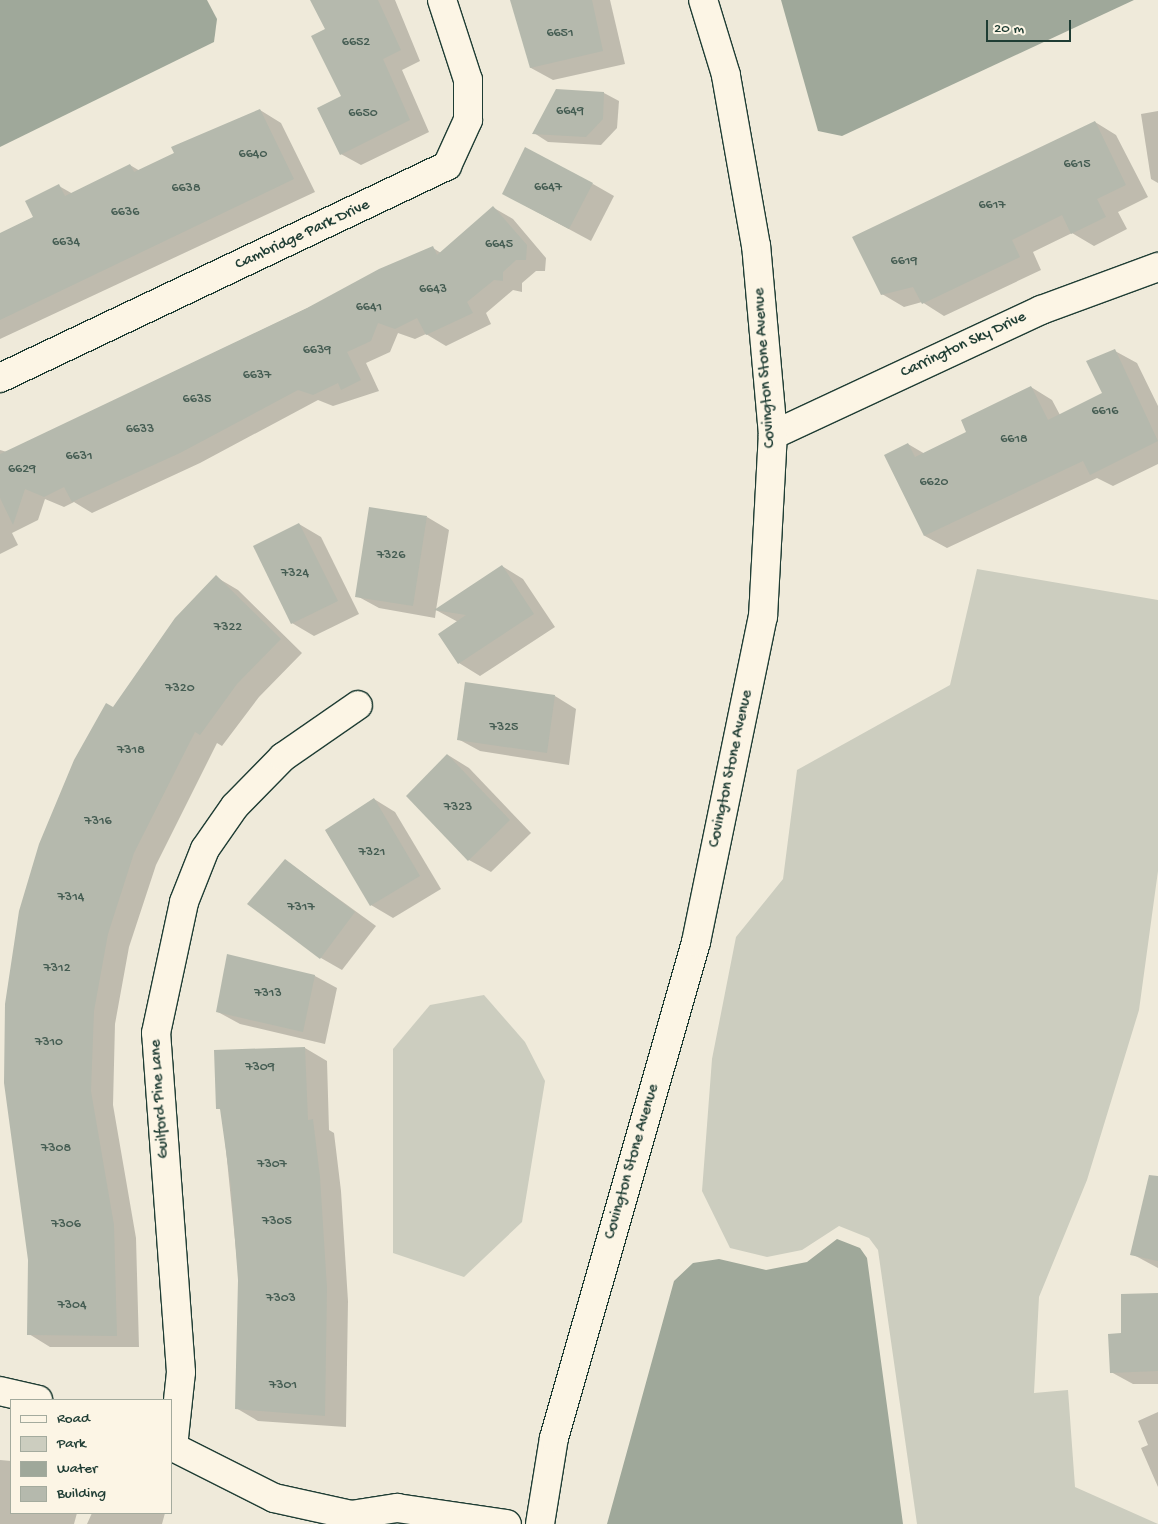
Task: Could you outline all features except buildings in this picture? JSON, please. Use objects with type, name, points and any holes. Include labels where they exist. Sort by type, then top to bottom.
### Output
[{"type":"street","name":"Cambridge Park Drive","points":[[0,378],[447,166],[468,120],[468,80],[442,0]]},
{"type":"street","name":"Covington Stone Avenue","points":[[540,1524],[554,1438],[696,942],[763,617],[773,435],[756,246],[726,75],[703,0]]},
{"type":"street","name":"Carrington Sky Drive","points":[[773,435],[1042,310],[1158,267]]},
{"type":"street","name":"Guilford Pine Lane","points":[[172,1446],[180,1372],[156,1033],[184,902],[205,849],[235,806],[283,757],[358,705]]},
{"type":"street","points":[[0,1391],[34,1399]]},
{"type":"street","points":[[172,1446],[274,1498],[354,1520],[397,1508],[507,1524]]},
{"type":"green space","points":[[977,569],[1158,600],[1158,871],[1139,1010],[1087,1180],[1039,1297],[1034,1393],[1068,1390],[1075,1487],[1158,1524],[917,1524],[878,1250],[869,1238],[839,1226],[802,1250],[767,1257],[730,1248],[702,1191],[712,1059],[736,937],[783,879],[797,770],[950,685]]},
{"type":"green space","points":[[484,995],[525,1042],[545,1081],[522,1222],[464,1277],[393,1253],[393,1049],[430,1005]]},
{"type":"water","points":[[0,0],[207,0],[217,19],[214,42],[0,147]]},
{"type":"water","points":[[781,0],[1134,0],[842,136],[818,131]]},
{"type":"water","points":[[837,1239],[860,1248],[867,1258],[903,1524],[607,1524],[674,1281],[693,1263],[719,1259],[766,1270],[807,1262]]}]
